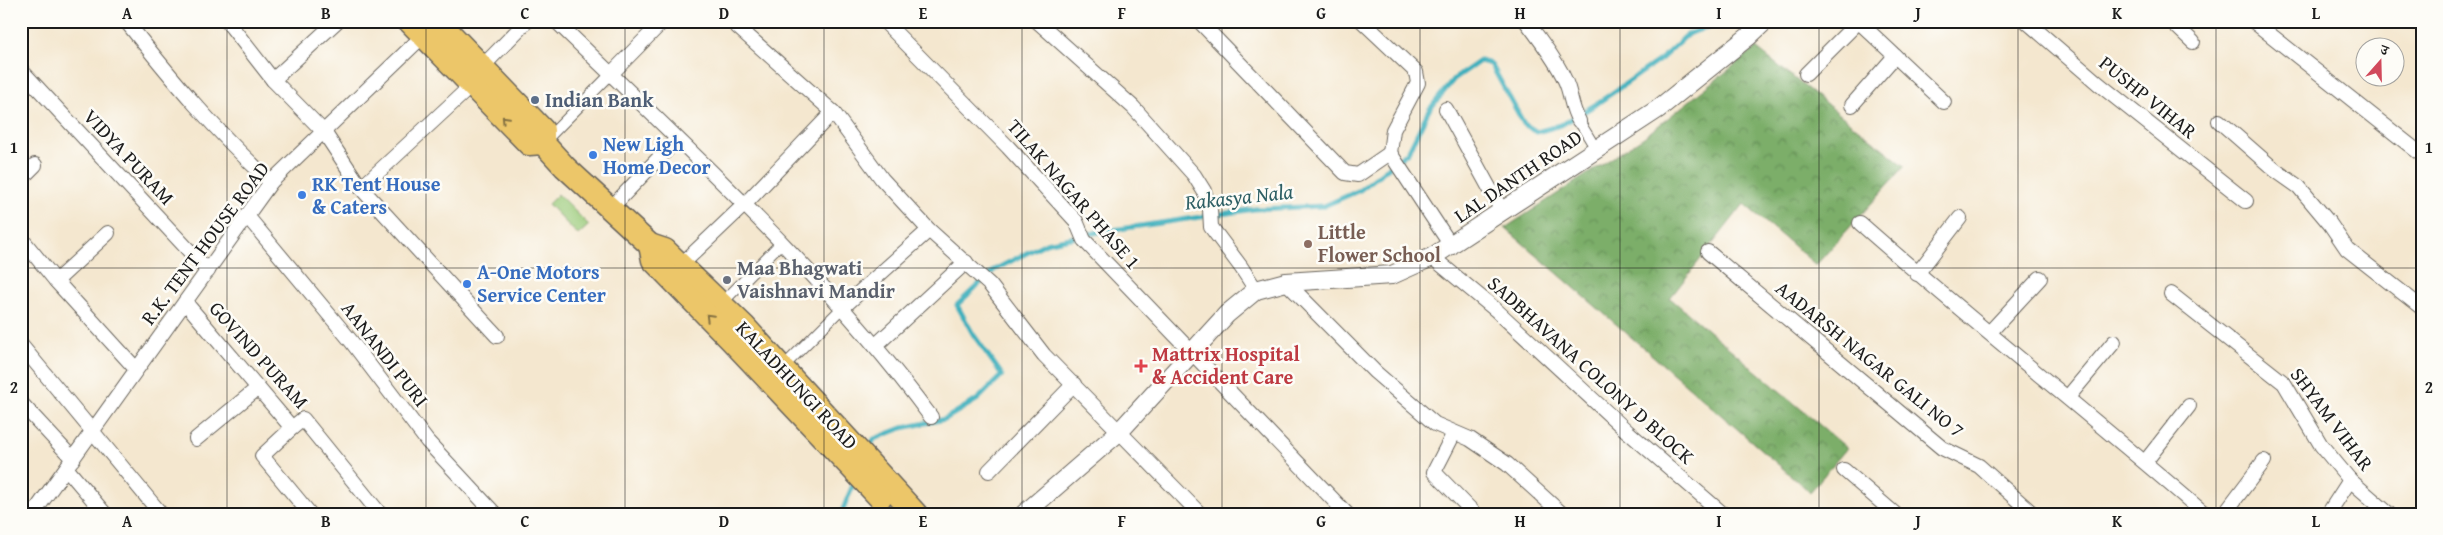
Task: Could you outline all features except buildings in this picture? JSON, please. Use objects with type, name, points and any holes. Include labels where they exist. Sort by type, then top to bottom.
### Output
[{"type":"main road","name":"KALADHUNGI ROAD","points":[[427,25],[476,76],[529,144],[543,143],[610,209],[650,245],[665,250],[722,304],[738,333],[856,461],[876,482],[916,514]]},
{"type":"main road","name":"KALADHUNGI ROAD","points":[[650,245],[653,260],[782,368],[856,461]]},
{"type":"main road","name":"KALADHUNGI ROAD","points":[[876,482],[895,514]]},
{"type":"street","points":[[126,21],[165,70],[232,147],[271,182]]},
{"type":"street","points":[[273,80],[337,21]]},
{"type":"street","points":[[361,188],[476,76],[527,21]]},
{"type":"street","points":[[556,21],[781,243],[875,346],[931,417]]},
{"type":"street","points":[[543,143],[663,21]]},
{"type":"street","points":[[731,21],[833,112],[882,179],[929,230],[990,285],[1044,356],[1120,430],[1200,514]]},
{"type":"street","name":"TILAK NAGAR PHASE 1","points":[[884,21],[1008,147],[1076,221],[1084,240],[1347,514]]},
{"type":"street","points":[[1037,21],[1134,107],[1194,175],[1204,191],[1210,209],[1211,227],[1256,290]]},
{"type":"street","points":[[1199,21],[1345,173],[1358,175],[1390,154]]},
{"type":"street","points":[[1362,21],[1416,72],[1418,77],[1418,82],[1393,130],[1390,154],[1452,247]]},
{"type":"street","points":[[1526,21],[1563,77],[1568,88],[1571,107],[1596,149]]},
{"type":"street","name":"LAL DANTH ROAD","points":[[1024,514],[1120,430],[1226,314],[1256,290],[1286,282],[1392,276],[1452,247],[1502,211],[1658,109],[1765,21]]},
{"type":"street","name":"PUSHP VIHAR","points":[[2026,21],[2100,85],[2246,201]]},
{"type":"street","points":[[2171,21],[2193,42]]},
{"type":"street","points":[[2253,21],[2422,155]]},
{"type":"street","points":[[231,22],[273,80],[324,132],[361,188],[497,336]]},
{"type":"street","points":[[1806,74],[1858,22],[1944,102]]},
{"type":"street","name":"R.K. TENT HOUSE ROAD","points":[[33,514],[70,464],[92,429],[271,182],[324,132],[427,25]]},
{"type":"street","points":[[1852,105],[1894,56]]},
{"type":"street","name":"VIDYA PURAM","points":[[21,70],[208,271]]},
{"type":"street","points":[[1446,109],[1502,211]]},
{"type":"street","points":[[681,265],[744,205],[833,112]]},
{"type":"street","points":[[2219,122],[2275,170],[2299,187],[2330,224],[2346,249],[2422,308]]},
{"type":"street","points":[[610,209],[677,139]]},
{"type":"street","points":[[21,179],[35,165]]},
{"type":"street","name":"AANANDI PURI","points":[[248,216],[351,341],[427,441],[495,514]]},
{"type":"street","points":[[1918,274],[1960,218]]},
{"type":"street","points":[[1860,224],[2205,514]]},
{"type":"street","points":[[782,368],[842,308],[929,230]]},
{"type":"street","points":[[56,281],[108,233]]},
{"type":"street","points":[[21,238],[56,281],[136,369]]},
{"type":"street","points":[[722,304],[781,243]]},
{"type":"street","name":"AADARSH NAGAR GALI NO 7","points":[[1708,252],[1942,448],[1979,466],[2033,514]]},
{"type":"street","name":"SADBHAVANA COLONY D BLOCK","points":[[1432,257],[1496,310],[1628,432],[1723,514]]},
{"type":"street","points":[[875,346],[966,262]]},
{"type":"street","points":[[1990,332],[2040,278]]},
{"type":"street","points":[[1286,282],[1375,372],[1435,424],[1470,439],[1508,464],[1562,514]]},
{"type":"street","name":"SHYAM VIHAR","points":[[2171,294],[2284,383],[2321,445],[2350,480],[2389,514]]},
{"type":"street","name":"GOVIND PURAM","points":[[185,302],[292,428],[304,419],[380,514]]},
{"type":"street","points":[[2068,397],[2114,342]]},
{"type":"street","points":[[21,345],[161,514]]},
{"type":"street","points":[[989,471],[1074,384]]},
{"type":"street","points":[[196,439],[258,388]]},
{"type":"street","points":[[21,403],[70,464],[105,514]]},
{"type":"street","points":[[2145,462],[2189,406]]},
{"type":"street","points":[[292,428],[262,456],[310,514]]},
{"type":"street","points":[[1454,432],[1434,472],[1475,514]]},
{"type":"street","points":[[2224,514],[2264,461]]},
{"type":"street","points":[[1844,470],[1895,514]]},
{"type":"street","points":[[2328,514],[2350,480]]},
{"type":"green space","points":[[1756,48],[1905,166],[1816,265],[1744,204],[1670,298],[1847,448],[1810,492],[1505,228],[1644,137]]},
{"type":"green space","points":[[558,194],[589,225],[578,235],[548,204]]},
{"type":"waterway","name":"Rakasya Nala","points":[[868,452],[874,439],[902,428],[945,419],[978,399],[1002,375],[973,334],[957,305],[994,270],[1046,243],[1099,232],[1255,209],[1324,206],[1360,190],[1408,152],[1429,110],[1454,79],[1480,61],[1491,64],[1524,124],[1537,132],[1561,125],[1595,105],[1661,59],[1688,34],[1725,21]]},
{"type":"waterway","name":"Rakasya Nala","points":[[841,514],[855,480]]},
{"type":"place","name":"Indian Bank","points":[[535,100]]},
{"type":"place","name":"New Ligh Home Decor","points":[[593,155]]},
{"type":"place","name":"RK Tent House & Caters","points":[[302,195]]},
{"type":"place","name":"Little Flower School","points":[[1308,244]]},
{"type":"place","name":"Maa Bhagwati Vaishnavi Mandir","points":[[727,280]]},
{"type":"place","name":"A-One Motors Service Center","points":[[467,284]]},
{"type":"place","name":"Mattrix Hospital & Accident Care","points":[[1141,366]]}]
